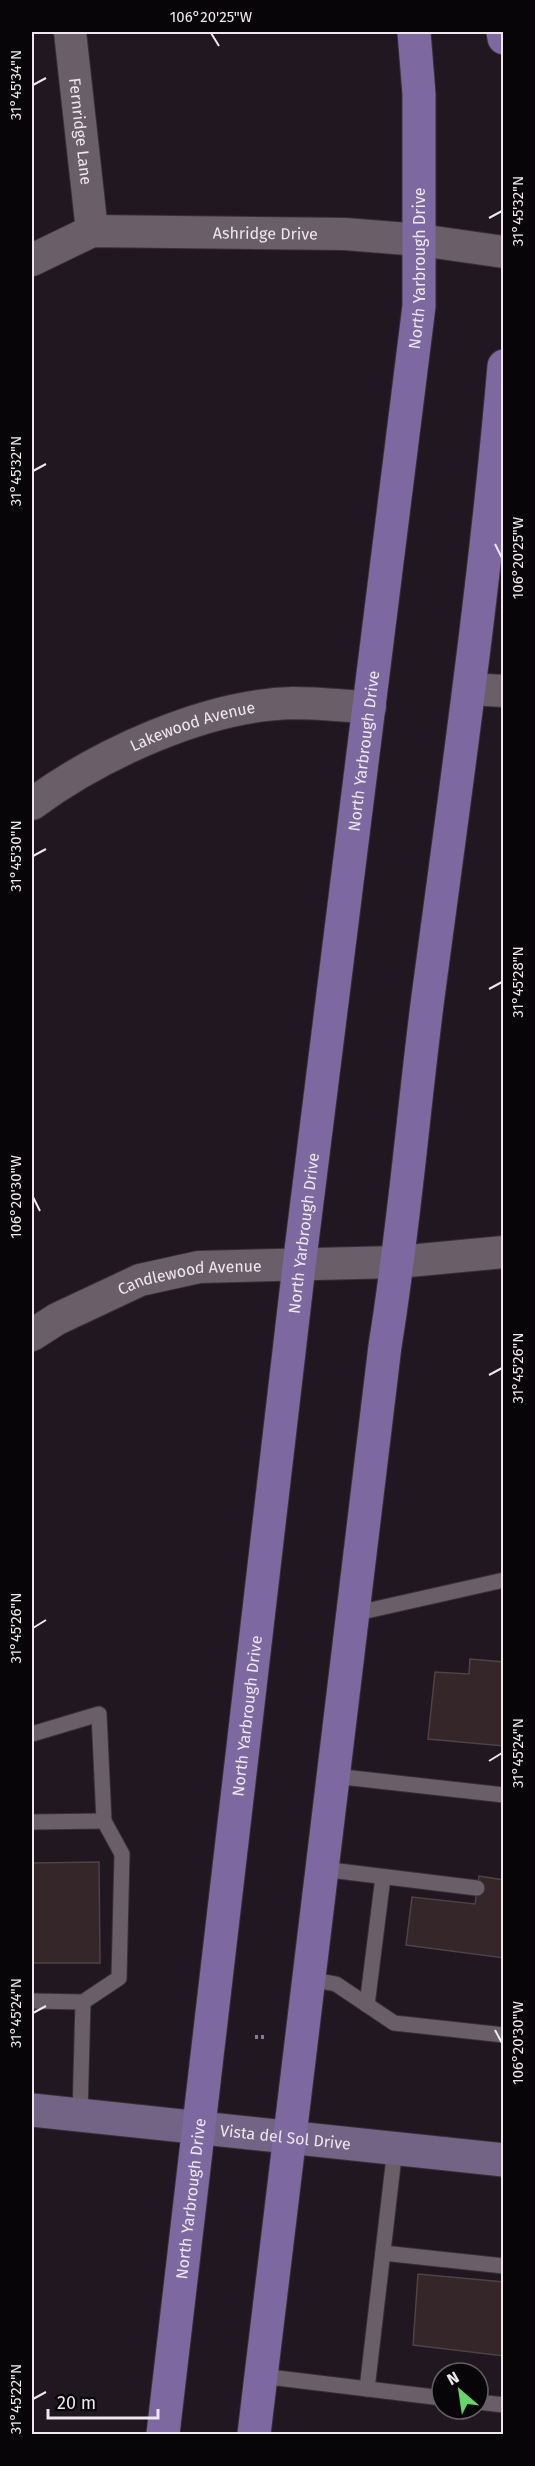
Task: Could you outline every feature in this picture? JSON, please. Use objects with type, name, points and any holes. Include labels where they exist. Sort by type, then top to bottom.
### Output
[{"type":"main road","name":"North Yarbrough Drive","points":[[163,2434],[299,1266],[419,306],[419,94],[414,32]]},
{"type":"main road","points":[[503,32],[504,38]]},
{"type":"main road","points":[[254,2434],[385,1346],[398,1262],[415,1098],[468,689],[504,366]]},
{"type":"main road","name":"Vista del Sol Drive","points":[[32,2110],[504,2160]]},
{"type":"street","name":"Fernridge Lane","points":[[70,32],[92,231]]},
{"type":"street","name":"Ashridge Drive","points":[[32,260],[92,231],[345,234],[420,240],[504,252]]},
{"type":"street","points":[[468,689],[504,691]]},
{"type":"street","name":"Lakewood Avenue","points":[[32,804],[64,781],[126,748],[191,723],[240,710],[291,703],[370,707]]},
{"type":"street","name":"Candlewood Avenue","points":[[32,1335],[57,1319],[140,1280],[199,1268],[398,1262],[504,1252]]},
{"type":"lane","points":[[353,1614],[504,1580]]},
{"type":"lane","points":[[32,1734],[99,1714],[104,1821],[122,1854],[119,1978],[84,2002],[32,2001]]},
{"type":"lane","points":[[334,1776],[504,1795]]},
{"type":"lane","points":[[32,1822],[104,1821]]},
{"type":"lane","points":[[322,1869],[477,1888]]},
{"type":"lane","points":[[367,2005],[383,1877]]},
{"type":"lane","points":[[309,1979],[336,1984],[394,2023],[504,2035]]},
{"type":"lane","points":[[80,2114],[84,2002]]},
{"type":"lane","points":[[368,2388],[395,2148]]},
{"type":"lane","points":[[382,2253],[504,2266]]},
{"type":"lane","points":[[261,2376],[430,2396]]},
{"type":"path","points":[[255,2037],[271,2037]]},
{"type":"building","points":[[470,1659],[504,1662],[504,1746],[428,1739],[435,1672],[469,1674]]},
{"type":"building","points":[[99,1862],[100,1963],[32,1963],[32,1863]]},
{"type":"building","points":[[479,1876],[504,1880],[504,1958],[406,1945],[412,1897],[475,1904]]},
{"type":"building","points":[[418,2274],[504,2282],[504,2356],[413,2345]]}]
